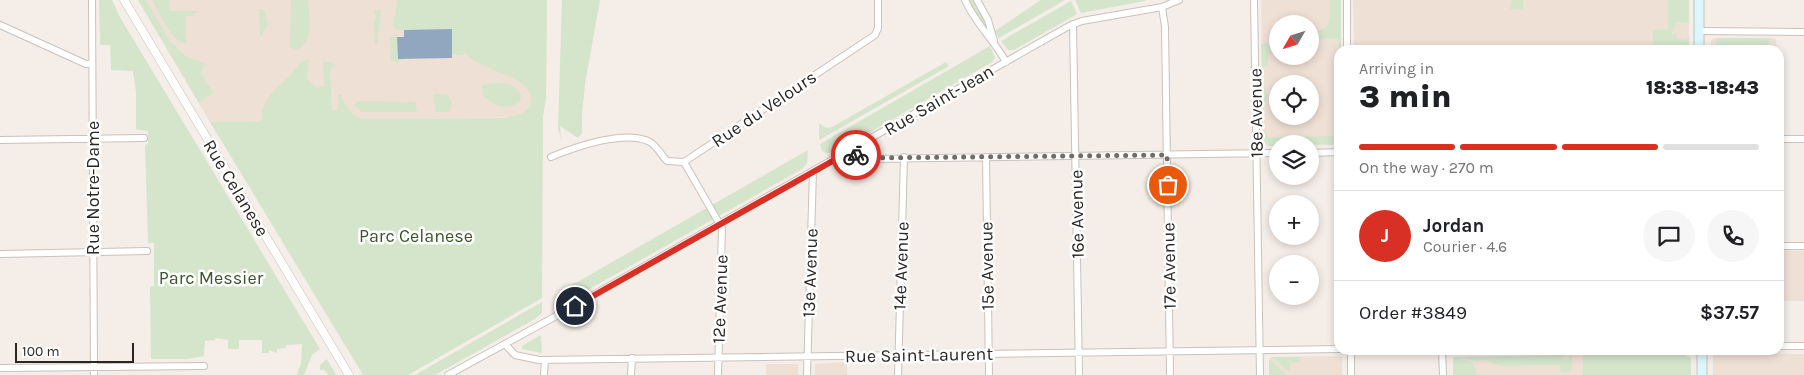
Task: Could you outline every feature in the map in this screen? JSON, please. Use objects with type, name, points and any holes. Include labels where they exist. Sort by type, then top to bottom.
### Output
[{"type":"main road","points":[[1698,0],[1699,45]]},
{"type":"main road","points":[[1702,355],[1702,375]]},
{"type":"street","name":"Rue Notre-Dame","points":[[92,0],[94,375]]},
{"type":"street","name":"Rue Celanese","points":[[124,0],[349,375]]},
{"type":"street","name":"Rue du Velours","points":[[684,162],[875,35],[878,28],[878,0]]},
{"type":"street","points":[[965,0],[980,27],[994,42],[1006,62]]},
{"type":"street","points":[[977,0],[988,20],[994,42]]},
{"type":"street","name":"Rue Saint-Jean","points":[[452,374],[1073,24],[1162,7],[1179,0]]},
{"type":"street","name":"18e Avenue","points":[[1254,0],[1260,375]]},
{"type":"street","points":[[1347,0],[1347,45]]},
{"type":"street","name":"17e Avenue","points":[[1162,7],[1165,27],[1170,375]]},
{"type":"street","name":"16e Avenue","points":[[1073,24],[1080,375]]},
{"type":"street","points":[[0,25],[86,64],[92,64]]},
{"type":"street","points":[[1699,31],[1804,32]]},
{"type":"street","points":[[0,140],[144,138]]},
{"type":"street","points":[[551,157],[580,145],[630,138],[650,142],[667,161],[684,162],[721,224]]},
{"type":"street","points":[[1784,139],[1804,139]]},
{"type":"street","points":[[852,150],[857,156],[865,158],[1269,153]]},
{"type":"street","points":[[1319,153],[1334,152]]},
{"type":"street","name":"14e Avenue","points":[[898,375],[904,157]]},
{"type":"street","name":"15e Avenue","points":[[986,157],[989,375]]},
{"type":"street","name":"13e Avenue","points":[[807,375],[814,171]]},
{"type":"street","name":"12e Avenue","points":[[718,375],[723,230],[721,224]]},
{"type":"street","points":[[1784,246],[1804,246]]},
{"type":"street","points":[[0,254],[147,251]]},
{"type":"street","name":"Rue Saint-Laurent","points":[[505,344],[511,352],[519,356],[545,360],[1334,348]]},
{"type":"street","points":[[1784,346],[1804,346]]},
{"type":"street","points":[[1351,355],[1351,375]]},
{"type":"street","points":[[1442,355],[1443,375]]},
{"type":"street","points":[[631,375],[632,358]]},
{"type":"street","points":[[544,375],[545,360]]},
{"type":"street","points":[[0,368],[204,366]]},
{"type":"shaded area","points":[[138,0],[547,0],[546,100],[528,117],[210,122]]},
{"type":"shaded area","points":[[1261,0],[1341,0],[1341,45],[1334,45],[1334,144],[1319,144],[1319,135],[1269,135],[1269,146],[1263,142]]},
{"type":"shaded area","points":[[1353,0],[1689,0],[1689,45],[1354,45]]},
{"type":"shaded area","points":[[1715,38],[1776,38],[1776,45],[1711,45],[1711,40]]},
{"type":"shaded area","points":[[1784,250],[1804,251],[1804,301],[1784,301]]},
{"type":"shaded area","points":[[1804,354],[1804,375],[1713,375],[1713,356]]},
{"type":"shaded area","points":[[1684,355],[1690,357],[1691,375],[1453,375],[1454,357]]},
{"type":"shaded area","points":[[1342,356],[1342,375],[1269,375],[1270,357]]},
{"type":"shaded area","points":[[847,362],[847,375],[815,375],[815,364]]},
{"type":"shaded area","points":[[766,364],[798,364],[798,375],[766,375]]},
{"type":"green space","name":"Parc Messier","points":[[99,0],[112,0],[121,19],[320,349],[312,355],[304,375],[297,375],[301,364],[302,344],[286,345],[286,348],[277,349],[277,353],[269,350],[269,353],[262,353],[262,340],[239,340],[239,349],[228,349],[228,340],[215,338],[215,340],[205,341],[204,356],[187,359],[151,359],[150,287],[154,286],[154,243],[148,243],[145,145],[148,144],[148,131],[136,129],[136,92],[133,71],[111,70],[110,45],[100,45]]},
{"type":"green space","points":[[138,0],[146,0],[170,41],[186,56],[206,64],[201,72],[213,93],[199,103]]},
{"type":"green space","points":[[152,0],[169,0],[170,11],[198,11],[192,16],[186,16],[186,43],[181,42],[171,32]]},
{"type":"green space","points":[[291,0],[308,0],[310,28],[306,41],[296,50],[290,47]]},
{"type":"green space","name":"Parc Celanese","points":[[397,0],[547,0],[546,100],[543,116],[542,298],[408,375],[363,375],[210,122],[262,121],[262,112],[268,98],[301,63],[309,59],[307,79],[317,88],[324,86],[323,62],[333,63],[336,67],[332,67],[330,71],[332,110],[338,111],[338,94],[342,95],[349,110],[363,119],[504,118],[519,114],[527,109],[531,101],[531,95],[518,81],[478,63],[465,52],[462,55],[452,55],[452,29],[397,30],[393,26]]},
{"type":"green space","points":[[562,0],[600,0],[585,84],[582,133],[578,138],[560,126],[561,139],[558,128]]},
{"type":"green space","points":[[969,0],[973,0],[988,28],[986,30]]},
{"type":"green space","points":[[1041,0],[1065,0],[999,38],[995,31]]},
{"type":"green space","points":[[1075,0],[1145,0],[1145,1],[1081,13]]},
{"type":"green space","points":[[1330,0],[1341,0],[1341,45],[1338,45],[1338,39],[1319,38],[1319,31],[1324,29],[1329,22]]},
{"type":"green space","points":[[1512,0],[1523,0],[1523,9],[1510,9]]},
{"type":"green space","points":[[1668,0],[1689,0],[1689,23],[1676,23],[1671,34],[1676,34],[1677,39],[1686,40],[1689,36],[1689,45],[1653,45],[1653,30],[1668,29]]},
{"type":"green space","points":[[1071,1],[1077,14],[1014,50],[1008,50],[1001,41]]},
{"type":"green space","points":[[259,9],[264,9],[268,26],[260,36]]},
{"type":"green space","points":[[374,10],[381,10],[377,45],[375,45],[374,19],[376,19]]},
{"type":"green space","points":[[397,34],[398,59],[402,59],[398,63],[391,60],[390,38]]},
{"type":"green space","points":[[1717,38],[1769,38],[1769,45],[1716,45]]},
{"type":"green space","points":[[1269,43],[1268,66],[1262,67],[1261,44]]},
{"type":"green space","points":[[990,46],[995,58],[992,62],[836,152],[826,153],[822,151],[820,144]]},
{"type":"green space","points":[[946,62],[949,66],[819,140],[819,123],[826,128],[832,127]]},
{"type":"green space","points":[[501,83],[515,87],[521,95],[520,102],[505,107],[491,102],[483,95],[482,86]]},
{"type":"green space","points":[[1265,86],[1268,98],[1264,106],[1262,105],[1262,90]]},
{"type":"green space","points":[[433,94],[447,94],[452,102],[450,112],[436,112]]},
{"type":"green space","points":[[356,102],[415,102],[417,112],[362,112],[354,106]]},
{"type":"green space","points":[[1263,130],[1269,137],[1269,146],[1263,142]]},
{"type":"green space","points":[[1319,136],[1334,136],[1333,145],[1319,145]]},
{"type":"green space","points":[[808,150],[807,163],[802,169],[577,296],[567,299],[558,293]]},
{"type":"green space","points":[[542,302],[542,313],[535,319],[435,375],[415,375]]},
{"type":"green space","points":[[541,335],[542,353],[522,349],[522,346]]},
{"type":"green space","points":[[1567,355],[1562,357],[1562,359],[1569,359],[1569,356],[1572,355],[1572,369],[1569,372],[1561,372],[1559,365],[1500,366],[1486,360],[1473,361],[1460,357]]},
{"type":"green space","points":[[1583,355],[1685,355],[1691,358],[1691,375],[1583,375]]},
{"type":"green space","points":[[1271,357],[1300,357],[1300,362],[1290,363],[1290,370],[1287,370]]},
{"type":"green space","points":[[1456,357],[1472,362],[1477,375],[1453,375],[1453,358]]},
{"type":"green space","points":[[327,359],[336,375],[328,375],[325,370],[320,370],[320,365]]},
{"type":"green space","points":[[1269,359],[1285,373],[1285,375],[1269,375]]},
{"type":"water","points":[[452,29],[452,58],[398,59],[397,37],[404,37],[404,30]]},
{"type":"way so far","points":[[856,155],[860,158],[870,158],[1167,155],[1168,185]]},
{"type":"route","points":[[575,306],[852,150],[856,155]]}]
